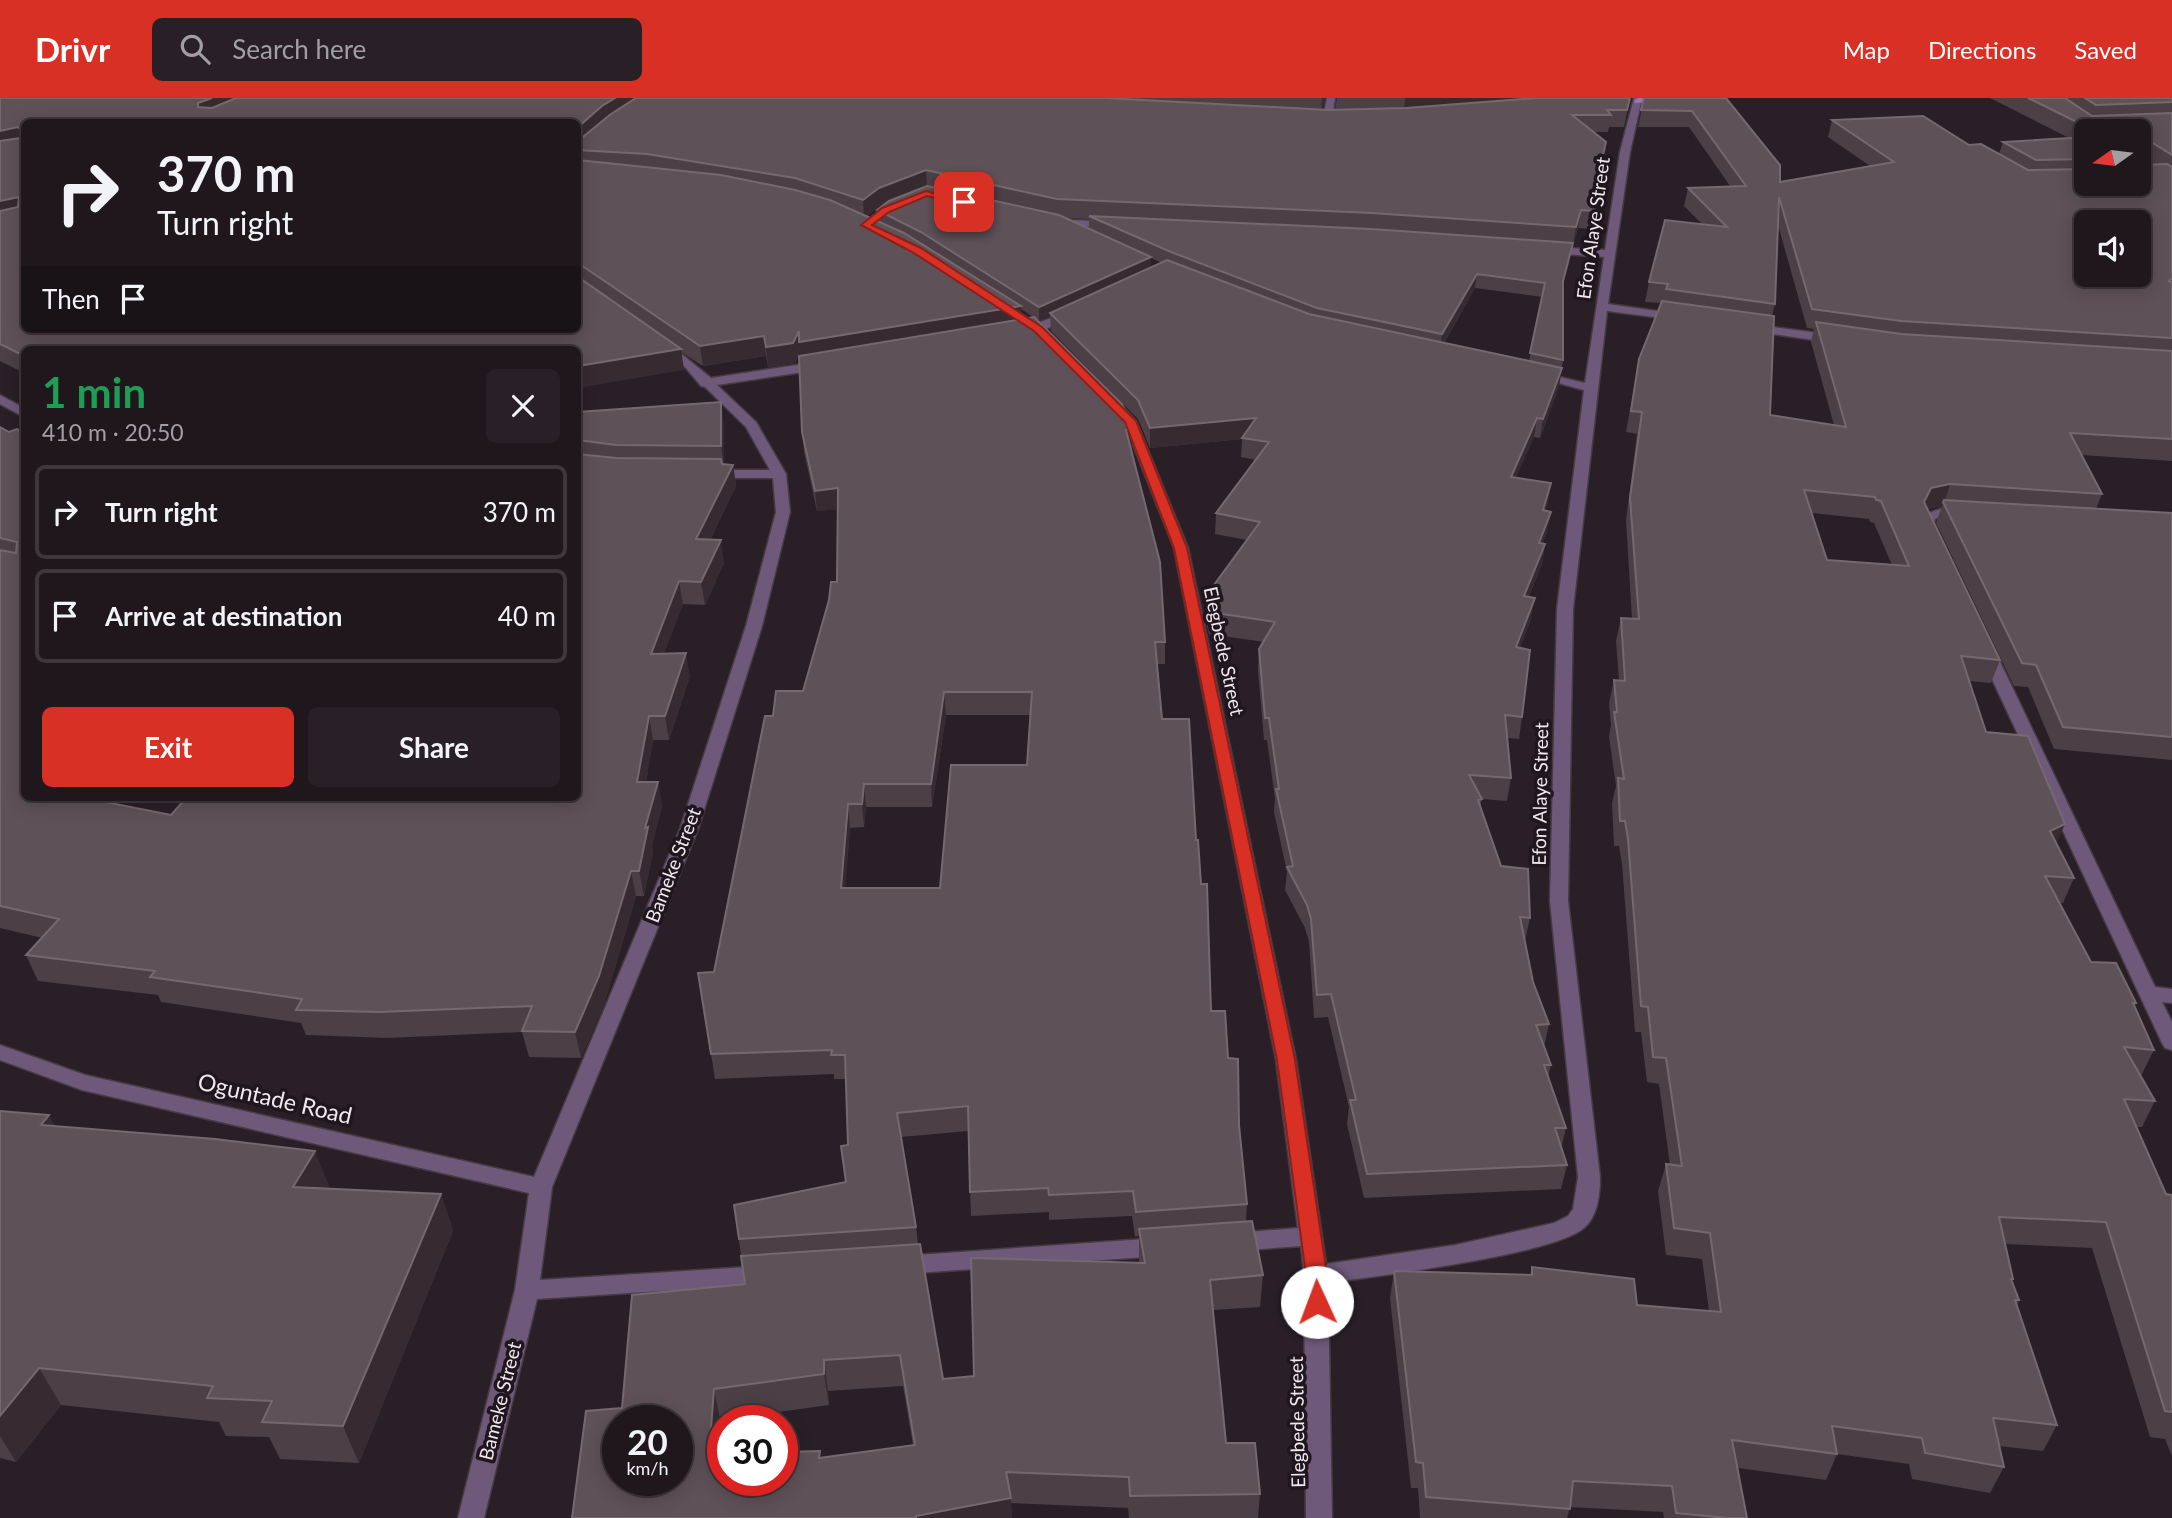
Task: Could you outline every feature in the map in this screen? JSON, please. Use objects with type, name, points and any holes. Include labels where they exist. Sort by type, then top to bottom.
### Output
[{"type":"street","points":[[1327,121],[1331,98]]},
{"type":"street","points":[[1634,100],[1670,98]]},
{"type":"street","name":"Efon Alaye Street","points":[[1316,1275],[1538,1239],[1575,1223],[1589,1200],[1589,1177],[1559,901],[1565,609],[1590,387],[1634,100]]},
{"type":"street","points":[[1315,120],[1340,120]]},
{"type":"street","points":[[1044,220],[1125,226]]},
{"type":"street","points":[[1057,223],[1081,234]]},
{"type":"street","points":[[1543,249],[1609,254]]},
{"type":"street","points":[[1603,307],[1696,320]]},
{"type":"street","points":[[1011,334],[1043,333],[1085,308]]},
{"type":"street","points":[[1017,315],[1043,333]]},
{"type":"street","points":[[1734,325],[1845,341]]},
{"type":"street","name":"Bameke Street","points":[[471,1518],[527,1290],[541,1187],[689,829],[754,626],[783,512],[779,474],[751,425],[705,383],[690,364],[645,332]]},
{"type":"street","points":[[705,383],[838,363]]},
{"type":"street","points":[[1524,373],[1590,387]]},
{"type":"street","name":"Elegbede Street","points":[[1103,393],[1130,421],[1181,548],[1286,1060],[1316,1275],[1319,1518]]},
{"type":"street","points":[[0,399],[21,411]]},
{"type":"street","points":[[701,474],[779,474]]},
{"type":"street","points":[[1938,547],[1926,523],[1930,515],[1944,512],[1984,515]]},
{"type":"street","points":[[1979,634],[2172,1043]]},
{"type":"street","points":[[2149,993],[2172,996]]},
{"type":"street","name":"Oguntade Road","points":[[0,1052],[82,1082],[541,1187]]},
{"type":"street","points":[[1214,1243],[1310,1236]]},
{"type":"street","points":[[874,1267],[1186,1245]]},
{"type":"street","points":[[527,1290],[792,1273]]},
{"type":"building","points":[[0,98],[212,98],[198,103],[198,107],[212,108],[236,98],[615,98],[581,124],[581,119],[21,119],[21,130],[18,127],[0,131]]},
{"type":"building","points":[[636,98],[1106,98],[1328,110],[1406,108],[1536,98],[1630,98],[1627,110],[1607,110],[1611,115],[1572,115],[1606,142],[1594,211],[1581,210],[1576,227],[1372,213],[1057,199],[926,170],[879,188],[863,200],[795,178],[647,154],[581,150],[581,139]]},
{"type":"building","points":[[1644,98],[1726,98],[1780,165],[1780,182],[1894,162],[1832,120],[1923,116],[1969,145],[1981,144],[2028,170],[2074,169],[2074,196],[2151,196],[2151,165],[2167,164],[2172,167],[2172,278],[2169,281],[2172,282],[2172,338],[1901,321],[1812,309],[1779,197],[1775,304],[1666,289],[1668,284],[1649,282],[1665,220],[1727,227],[1688,188],[1746,186],[1692,111],[1641,110]]},
{"type":"building","points":[[2028,98],[2065,98],[2092,116],[2172,113],[2172,155],[2151,142],[2151,119],[2074,121]]},
{"type":"building","points":[[2085,98],[2172,98],[2172,102],[2096,105]]},
{"type":"building","points":[[21,130],[21,333],[581,333],[581,279],[681,349],[581,366],[581,346],[21,346],[21,354],[0,344],[0,211],[18,207],[19,197],[0,201],[0,141],[20,138]]},
{"type":"building","points":[[2074,138],[2074,159],[2036,160],[2003,142]]},
{"type":"building","points":[[581,160],[721,175],[830,200],[904,233],[1021,306],[799,342],[799,331],[793,343],[766,347],[764,336],[700,346],[581,265]]},
{"type":"building","points":[[927,186],[1059,215],[1151,257],[1039,307],[921,232],[877,210],[889,201]]},
{"type":"building","points":[[1089,216],[1371,229],[1573,243],[1563,281],[1563,360],[1530,353],[1545,283],[1477,274],[1442,334],[1317,308],[1171,252]]},
{"type":"building","points":[[1167,260],[1309,314],[1562,368],[1543,419],[1537,418],[1511,477],[1551,483],[1543,510],[1551,512],[1539,543],[1545,544],[1524,596],[1535,598],[1516,647],[1530,650],[1522,717],[1505,715],[1511,778],[1469,775],[1482,799],[1478,800],[1501,866],[1528,869],[1530,918],[1520,917],[1533,982],[1549,1024],[1536,1025],[1551,1065],[1544,1065],[1566,1128],[1555,1128],[1567,1165],[1367,1174],[1350,1100],[1356,1100],[1331,994],[1317,995],[1311,919],[1307,905],[1287,867],[1293,866],[1276,789],[1279,789],[1269,718],[1265,718],[1259,649],[1275,622],[1210,612],[1206,596],[1260,522],[1216,513],[1269,442],[1242,438],[1256,418],[1150,428],[1138,400],[1050,313]]},
{"type":"building","points":[[1662,301],[1774,316],[1770,415],[1846,427],[1816,322],[1901,334],[2172,351],[2172,439],[2070,433],[2102,494],[1950,484],[1931,488],[1924,502],[2000,660],[1961,656],[1986,732],[2028,736],[2065,824],[2050,831],[2074,878],[2045,876],[2091,962],[2116,963],[2136,1003],[2133,1003],[2154,1050],[2124,1047],[2155,1101],[2124,1099],[2166,1194],[2172,1195],[2172,1412],[2165,1411],[2106,1222],[1999,1217],[2011,1279],[2019,1300],[2015,1300],[2057,1425],[1993,1418],[2004,1467],[1925,1453],[1922,1438],[1832,1426],[1837,1454],[1732,1440],[1747,1518],[1676,1513],[1672,1486],[1573,1481],[1570,1509],[1426,1497],[1423,1463],[1416,1462],[1394,1271],[1532,1275],[1532,1267],[1634,1279],[1637,1305],[1721,1312],[1710,1233],[1674,1228],[1666,1164],[1682,1166],[1666,1058],[1653,1057],[1648,1007],[1641,1006],[1628,839],[1625,821],[1620,821],[1618,778],[1624,779],[1614,712],[1617,712],[1614,680],[1625,681],[1621,618],[1639,619],[1630,498],[1642,412],[1631,411],[1639,359]],"holes":[[[1804,490],[1875,497],[1881,501],[1909,566],[1827,560]]]},
{"type":"building","points":[[1034,317],[1122,404],[1132,429],[1126,430],[1160,562],[1165,642],[1155,642],[1162,719],[1189,719],[1196,840],[1201,884],[1207,884],[1211,1011],[1225,1011],[1228,1058],[1238,1059],[1239,1125],[1247,1204],[1136,1212],[1133,1191],[1049,1195],[1048,1188],[970,1192],[968,1106],[897,1113],[916,1227],[739,1239],[734,1205],[846,1182],[841,1146],[848,1145],[845,1055],[831,1055],[832,1050],[711,1054],[698,973],[714,972],[765,716],[773,716],[776,691],[803,691],[829,600],[831,582],[837,582],[838,488],[815,491],[802,432],[799,356]],"holes":[[[944,692],[1032,692],[1027,765],[951,765],[940,888],[841,888],[848,804],[862,804],[864,784],[931,784]]]},
{"type":"building","points":[[721,402],[721,446],[616,445],[581,440],[581,412]]},
{"type":"building","points":[[0,427],[9,432],[17,429],[21,432],[21,801],[100,801],[171,815],[183,801],[581,801],[581,454],[616,458],[721,459],[722,464],[733,465],[696,539],[721,540],[701,582],[679,581],[651,654],[686,653],[665,716],[649,716],[637,782],[658,782],[645,828],[648,827],[639,871],[631,871],[599,976],[575,1032],[522,1031],[532,1006],[379,1012],[296,1010],[302,999],[150,977],[155,971],[26,955],[59,919],[0,906],[0,550],[16,553],[17,542],[0,538]]},
{"type":"building","points":[[1944,500],[2172,513],[2172,737],[2063,727],[2036,665],[2022,663]]},
{"type":"building","points":[[0,1111],[49,1115],[41,1125],[215,1139],[315,1151],[293,1187],[441,1194],[343,1426],[262,1422],[272,1401],[207,1398],[213,1386],[39,1368],[0,1416]]},
{"type":"building","points":[[1252,1221],[1263,1275],[1210,1280],[1226,1443],[1255,1443],[1260,1494],[1130,1496],[1129,1477],[1006,1472],[1011,1498],[916,1518],[572,1518],[586,1411],[602,1410],[602,1496],[693,1496],[693,1405],[622,1405],[632,1295],[745,1284],[741,1256],[920,1244],[943,1379],[974,1376],[971,1258],[1145,1263],[1139,1229]],"holes":[[[900,1355],[915,1445],[819,1458],[820,1451],[798,1452],[798,1496],[707,1496],[707,1405],[713,1405],[714,1389],[824,1374],[824,1360]]]},
{"type":"route","points":[[964,202],[926,193],[885,210],[866,225],[917,250],[1038,329],[1130,421],[1181,548],[1286,1060],[1316,1275],[1317,1302]]}]
